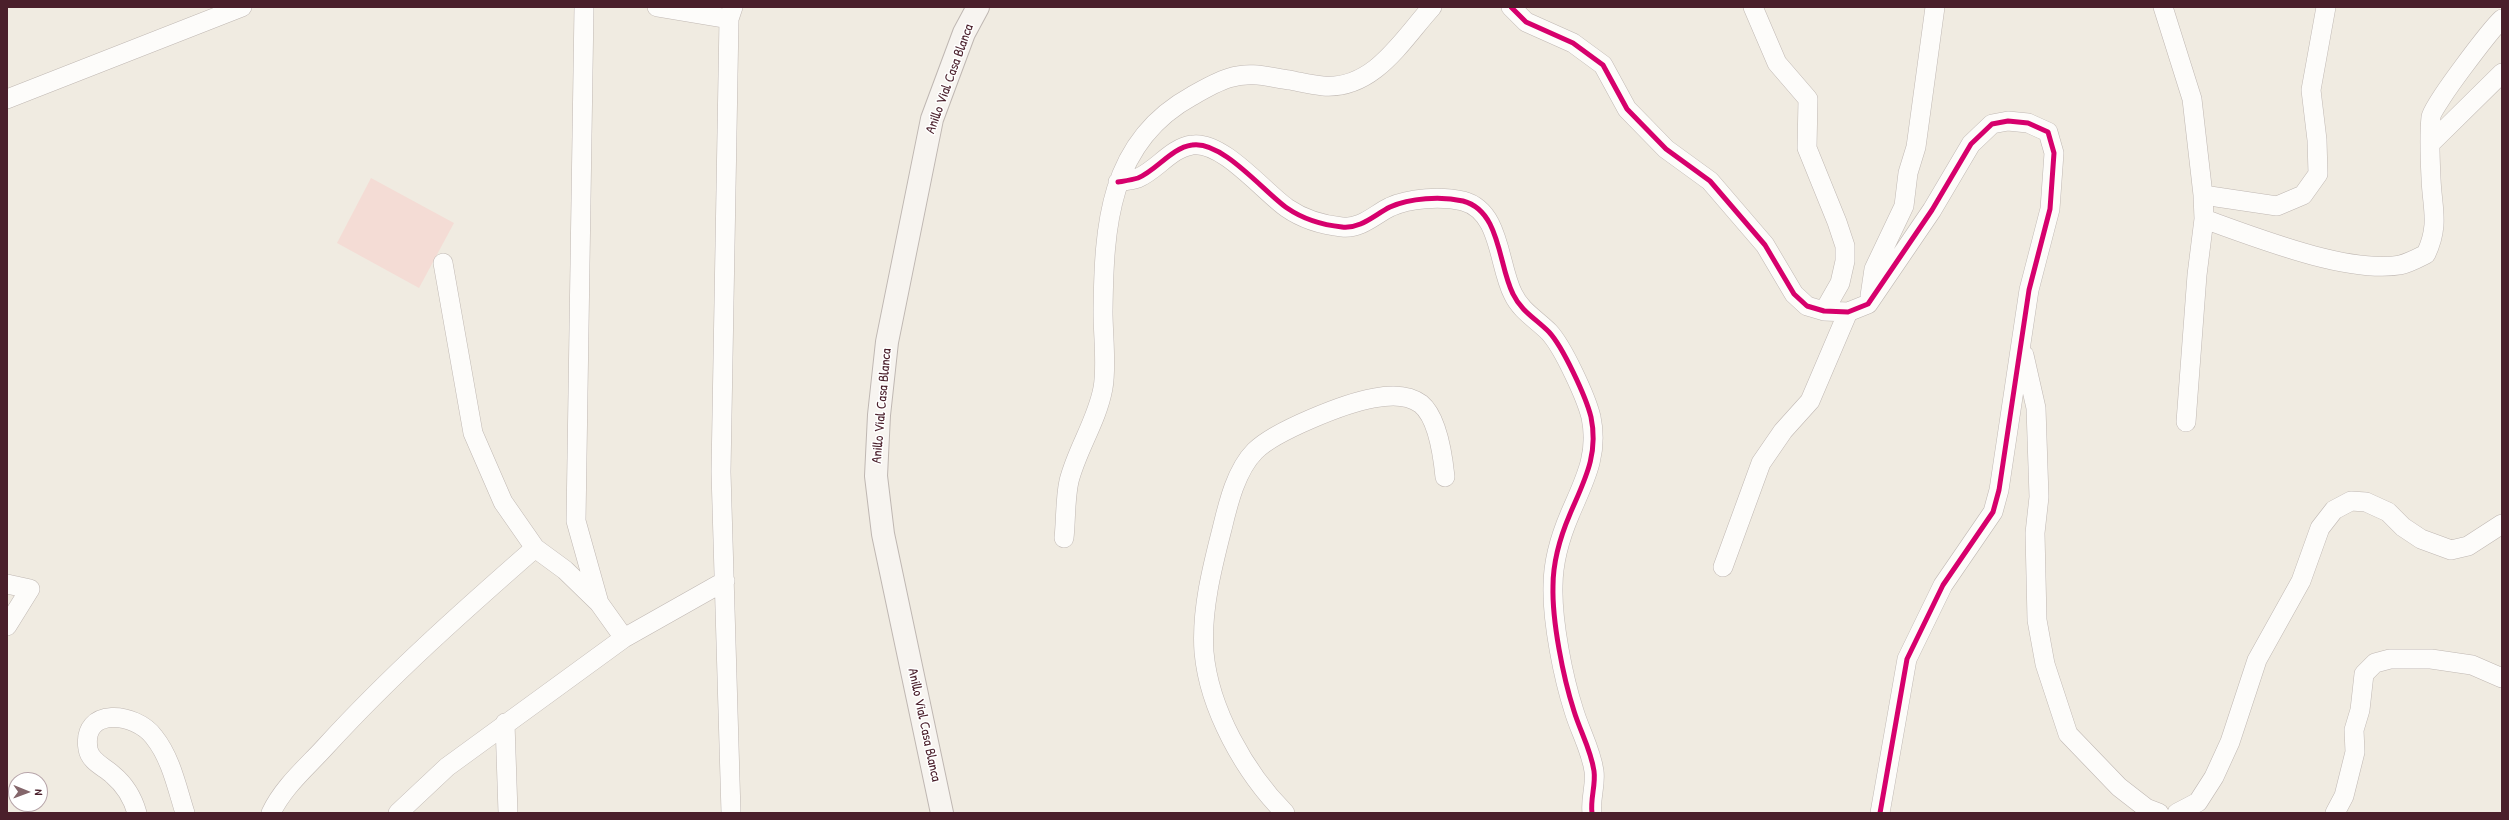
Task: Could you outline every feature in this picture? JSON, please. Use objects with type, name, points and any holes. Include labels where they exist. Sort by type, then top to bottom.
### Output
[{"type":"main road","name":"Anillo Vial Casa Blanca","points":[[942,813],[883,534],[876,476],[887,342],[932,120],[964,34],[978,7]]},
{"type":"street","points":[[7,99],[242,7]]},
{"type":"street","points":[[584,7],[576,521],[599,603]]},
{"type":"street","points":[[657,7],[731,13],[721,472],[731,813]]},
{"type":"street","points":[[1064,538],[1069,482],[1095,415],[1104,387],[1104,276],[1109,223],[1118,182],[1131,151],[1156,121],[1182,101],[1231,77],[1259,73],[1324,86],[1344,85],[1364,78],[1396,50],[1432,7]]},
{"type":"street","points":[[1511,7],[1526,22],[1573,43],[1603,65],[1627,109],[1666,149],[1710,181],[1765,245],[1794,294],[1807,306],[1824,311],[1848,312],[1868,304],[1932,210],[1971,144],[1992,124],[2008,121],[2028,123],[2048,132],[2054,153],[2050,208],[2029,290],[2022,347],[1993,512],[1943,585],[1907,659],[1880,813]]},
{"type":"street","points":[[1753,7],[1777,63],[1808,99],[1807,148],[1837,222],[1845,246],[1845,261],[1840,283],[1824,311]]},
{"type":"street","points":[[1868,304],[1874,269],[1904,206],[1908,173],[1916,147],[1935,7]]},
{"type":"street","points":[[2163,7],[2192,99],[2203,195],[2204,219],[2197,275],[2186,422]]},
{"type":"street","points":[[2203,195],[2277,206],[2303,195],[2318,174],[2317,140],[2311,90],[2326,7]]},
{"type":"street","points":[[2204,219],[2312,255],[2369,265],[2401,264],[2426,254],[2433,240],[2436,219],[2431,178],[2431,115],[2468,60],[2502,19]]},
{"type":"street","points":[[2431,143],[2502,73]]},
{"type":"street","points":[[1118,182],[1139,178],[1177,151],[1190,145],[1201,145],[1212,148],[1238,166],[1286,207],[1320,223],[1353,227],[1392,206],[1433,198],[1463,201],[1476,207],[1492,226],[1498,239],[1503,270],[1513,296],[1522,308],[1547,331],[1558,344],[1591,418],[1590,464],[1586,480],[1566,525],[1553,582],[1556,621],[1567,690],[1585,738],[1594,772],[1592,813]]},
{"type":"street","points":[[443,263],[473,434],[503,502],[535,548],[566,570],[599,603],[624,638]]},
{"type":"street","points":[[1723,567],[1761,463],[1783,431],[1810,401],[1848,312]]},
{"type":"street","points":[[2022,347],[2036,408],[2039,497],[2035,533],[2037,620],[2045,664],[2068,734],[2119,787],[2146,808],[2159,813]]},
{"type":"street","points":[[1285,813],[1272,801],[1236,751],[1208,675],[1204,651],[1206,607],[1213,561],[1226,513],[1240,474],[1255,451],[1286,432],[1345,406],[1374,397],[1393,396],[1406,397],[1422,404],[1440,437],[1445,477]]},
{"type":"street","points":[[2177,813],[2198,802],[2214,777],[2230,742],[2257,660],[2301,580],[2320,528],[2334,510],[2351,501],[2366,502],[2388,512],[2402,526],[2421,539],[2451,550],[2468,546],[2502,524]]},
{"type":"street","points":[[271,813],[278,798],[338,733],[432,638],[535,548]]},
{"type":"street","points":[[398,813],[447,767],[624,638],[725,580]]},
{"type":"street","points":[[7,584],[30,589],[7,626]]},
{"type":"street","points":[[2335,813],[2344,796],[2355,752],[2354,730],[2360,710],[2364,674],[2375,663],[2390,659],[2431,659],[2472,665],[2502,678]]},
{"type":"street","points":[[137,813],[133,799],[114,775],[91,757],[88,751],[92,729],[102,719],[109,716],[131,719],[154,736],[169,765],[185,813]]},
{"type":"street","points":[[506,723],[508,813]]},
{"type":"shaded area","points":[[371,178],[454,223],[419,288],[337,243]]},
{"type":"cycle path","points":[[1511,7],[1526,22],[1573,43],[1603,65],[1627,109],[1666,149],[1710,181],[1765,245],[1794,294],[1807,306],[1824,311],[1848,312],[1868,304],[1932,210],[1971,144],[1992,124],[2008,121],[2028,123],[2048,132],[2054,153],[2050,209],[2029,290],[1999,490],[1993,512],[1943,585],[1907,659],[1880,813]]},
{"type":"cycle path","points":[[1118,182],[1138,178],[1152,170],[1177,150],[1184,147],[1192,145],[1204,146],[1216,150],[1229,159],[1287,208],[1306,218],[1328,225],[1342,227],[1355,226],[1398,204],[1436,198],[1463,201],[1475,207],[1485,216],[1492,227],[1497,240],[1508,282],[1516,300],[1524,310],[1555,339],[1579,385],[1591,417],[1593,431],[1592,456],[1585,479],[1567,522],[1556,558],[1553,577],[1553,600],[1556,632],[1562,666],[1574,711],[1593,763],[1594,782],[1592,813]]}]
